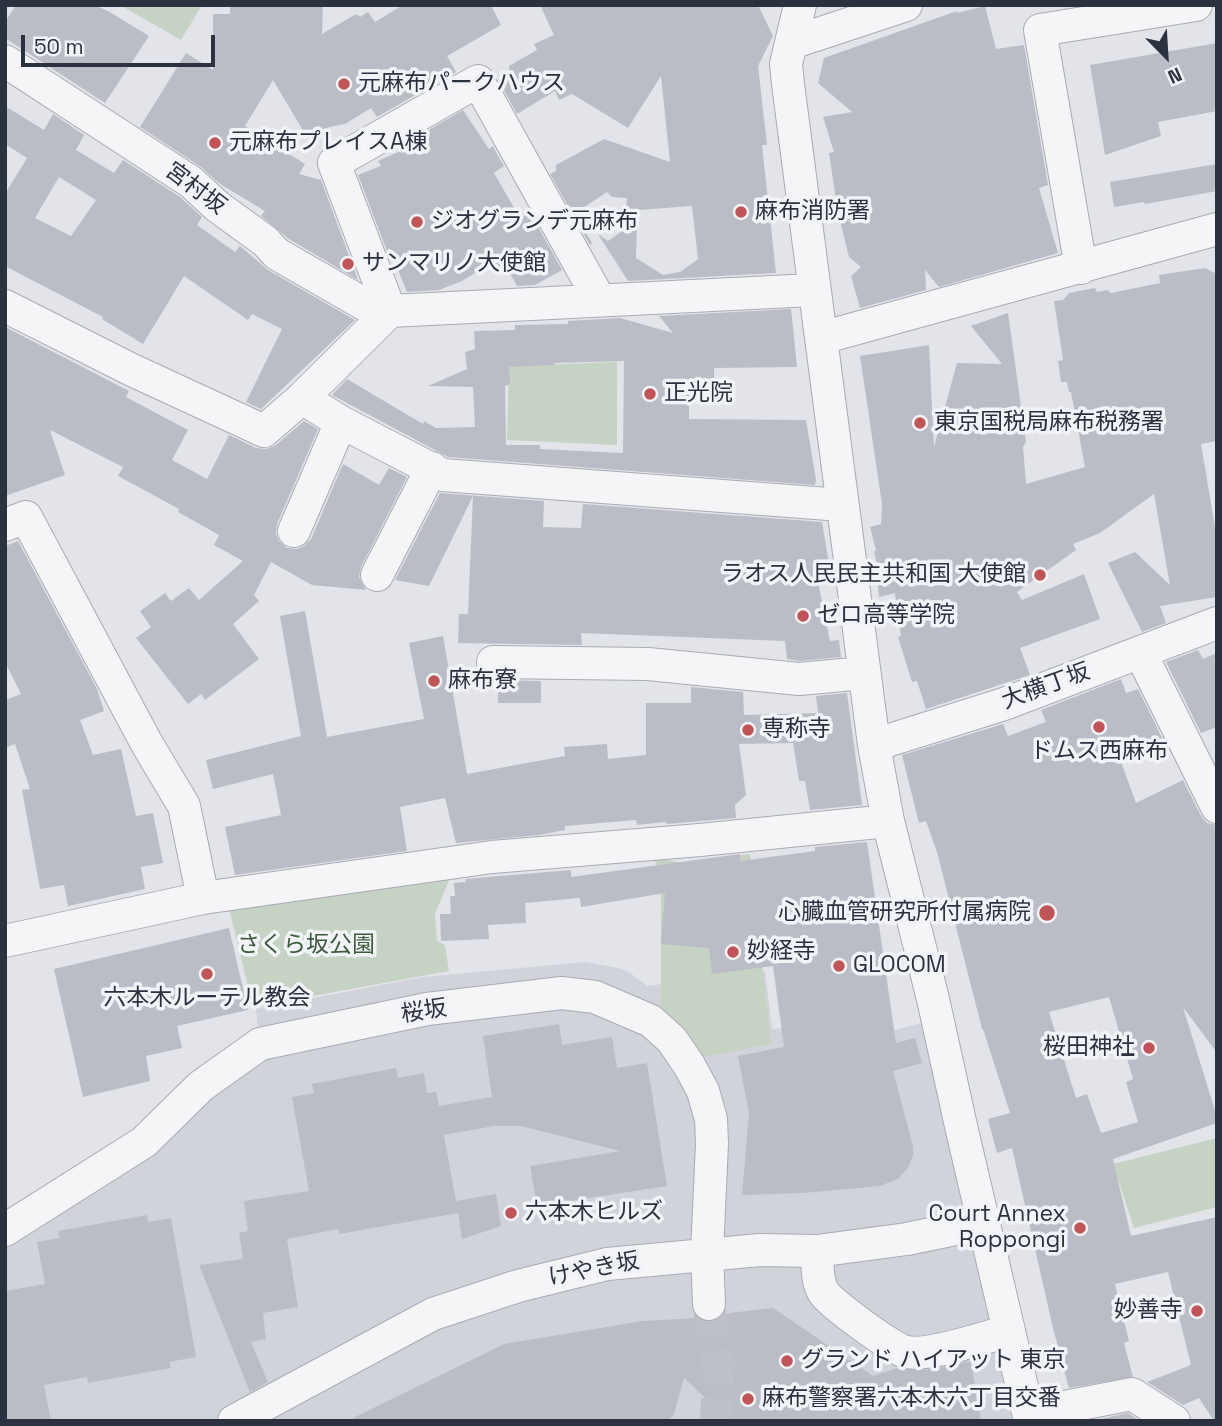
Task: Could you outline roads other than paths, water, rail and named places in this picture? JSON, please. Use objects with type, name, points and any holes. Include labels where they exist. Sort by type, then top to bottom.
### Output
[{"type":"street","points":[[800,5],[786,64],[788,85],[874,745],[888,821],[933,999],[1030,1417],[1132,1394],[1174,1421]]},
{"type":"street","points":[[791,43],[906,5]]},
{"type":"street","points":[[1082,268],[1040,30],[1196,5]]},
{"type":"street","name":"宮村坂","points":[[5,61],[191,182],[218,207],[265,241],[277,254],[387,313]]},
{"type":"street","points":[[387,313],[334,163],[478,81],[599,299]]},
{"type":"street","points":[[821,338],[1082,268],[1210,239]]},
{"type":"street","points":[[5,306],[132,370],[264,431],[302,398],[387,313],[599,299],[813,290]]},
{"type":"street","points":[[302,398],[341,422],[443,475],[842,505]]},
{"type":"street","points":[[294,531],[341,422]]},
{"type":"street","points":[[377,575],[432,468]]},
{"type":"street","points":[[5,524],[26,517],[147,744],[184,806],[203,898]]},
{"type":"street","name":"大横丁坂","points":[[874,745],[1004,704],[1217,623]]},
{"type":"street","points":[[1140,652],[1217,807]]},
{"type":"street","points":[[493,662],[648,664],[799,679],[864,673]]},
{"type":"street","points":[[5,941],[203,898],[492,857],[888,821]]},
{"type":"street","name":"桜坂","points":[[5,1230],[144,1142],[201,1086],[260,1044],[427,1009],[562,993],[595,997],[651,1021],[672,1040],[703,1091],[711,1119],[712,1144],[707,1253],[709,1304]]},
{"type":"street","name":"けやき坂","points":[[234,1421],[412,1324],[473,1299],[607,1264],[707,1253],[817,1251],[908,1239],[984,1223]]},
{"type":"street","points":[[817,1251],[818,1276],[825,1295],[837,1307],[903,1352],[931,1352],[1009,1331]]},
{"type":"tunnel","points":[[709,1304],[712,1336],[719,1365],[716,1421]]},
{"type":"place","name":"元麻布パークハウス","points":[[344,84]]},
{"type":"place","name":"元麻布プレイスA棟","points":[[215,143]]},
{"type":"place","name":"麻布消防署","points":[[741,212]]},
{"type":"place","name":"ジオグランデ元麻布","points":[[417,222]]},
{"type":"place","name":"サンマリノ大使館","points":[[348,264]]},
{"type":"place","name":"正光院","points":[[650,394]]},
{"type":"place","name":"東京国税局麻布税務署","points":[[920,423]]},
{"type":"place","name":"ラオス人民民主共和国 大使館","points":[[1040,575]]},
{"type":"place","name":"ゼロ高等学院","points":[[803,616]]},
{"type":"place","name":"麻布寮","points":[[434,681]]},
{"type":"place","name":"ドムス西麻布","points":[[1099,727]]},
{"type":"place","name":"専称寺","points":[[748,730]]},
{"type":"place","name":"心臓血管研究所付属病院","points":[[1047,913]]},
{"type":"place","name":"妙経寺","points":[[733,952]]},
{"type":"place","name":"GLOCOM","points":[[839,966]]},
{"type":"place","name":"六本木ルーテル教会","points":[[207,974]]},
{"type":"place","name":"桜田神社","points":[[1149,1048]]},
{"type":"place","name":"六本木ヒルズ","points":[[511,1213]]},
{"type":"place","name":"Court Annex Roppongi","points":[[1080,1228]]},
{"type":"place","name":"妙善寺","points":[[1197,1311]]},
{"type":"place","name":"グランド ハイアット 東京","points":[[787,1361]]},
{"type":"place","name":"麻布警察署六本木六丁目交番","points":[[748,1399]]},
{"type":"park label","name":"さくら坂公園","points":[[306,946]]}]
